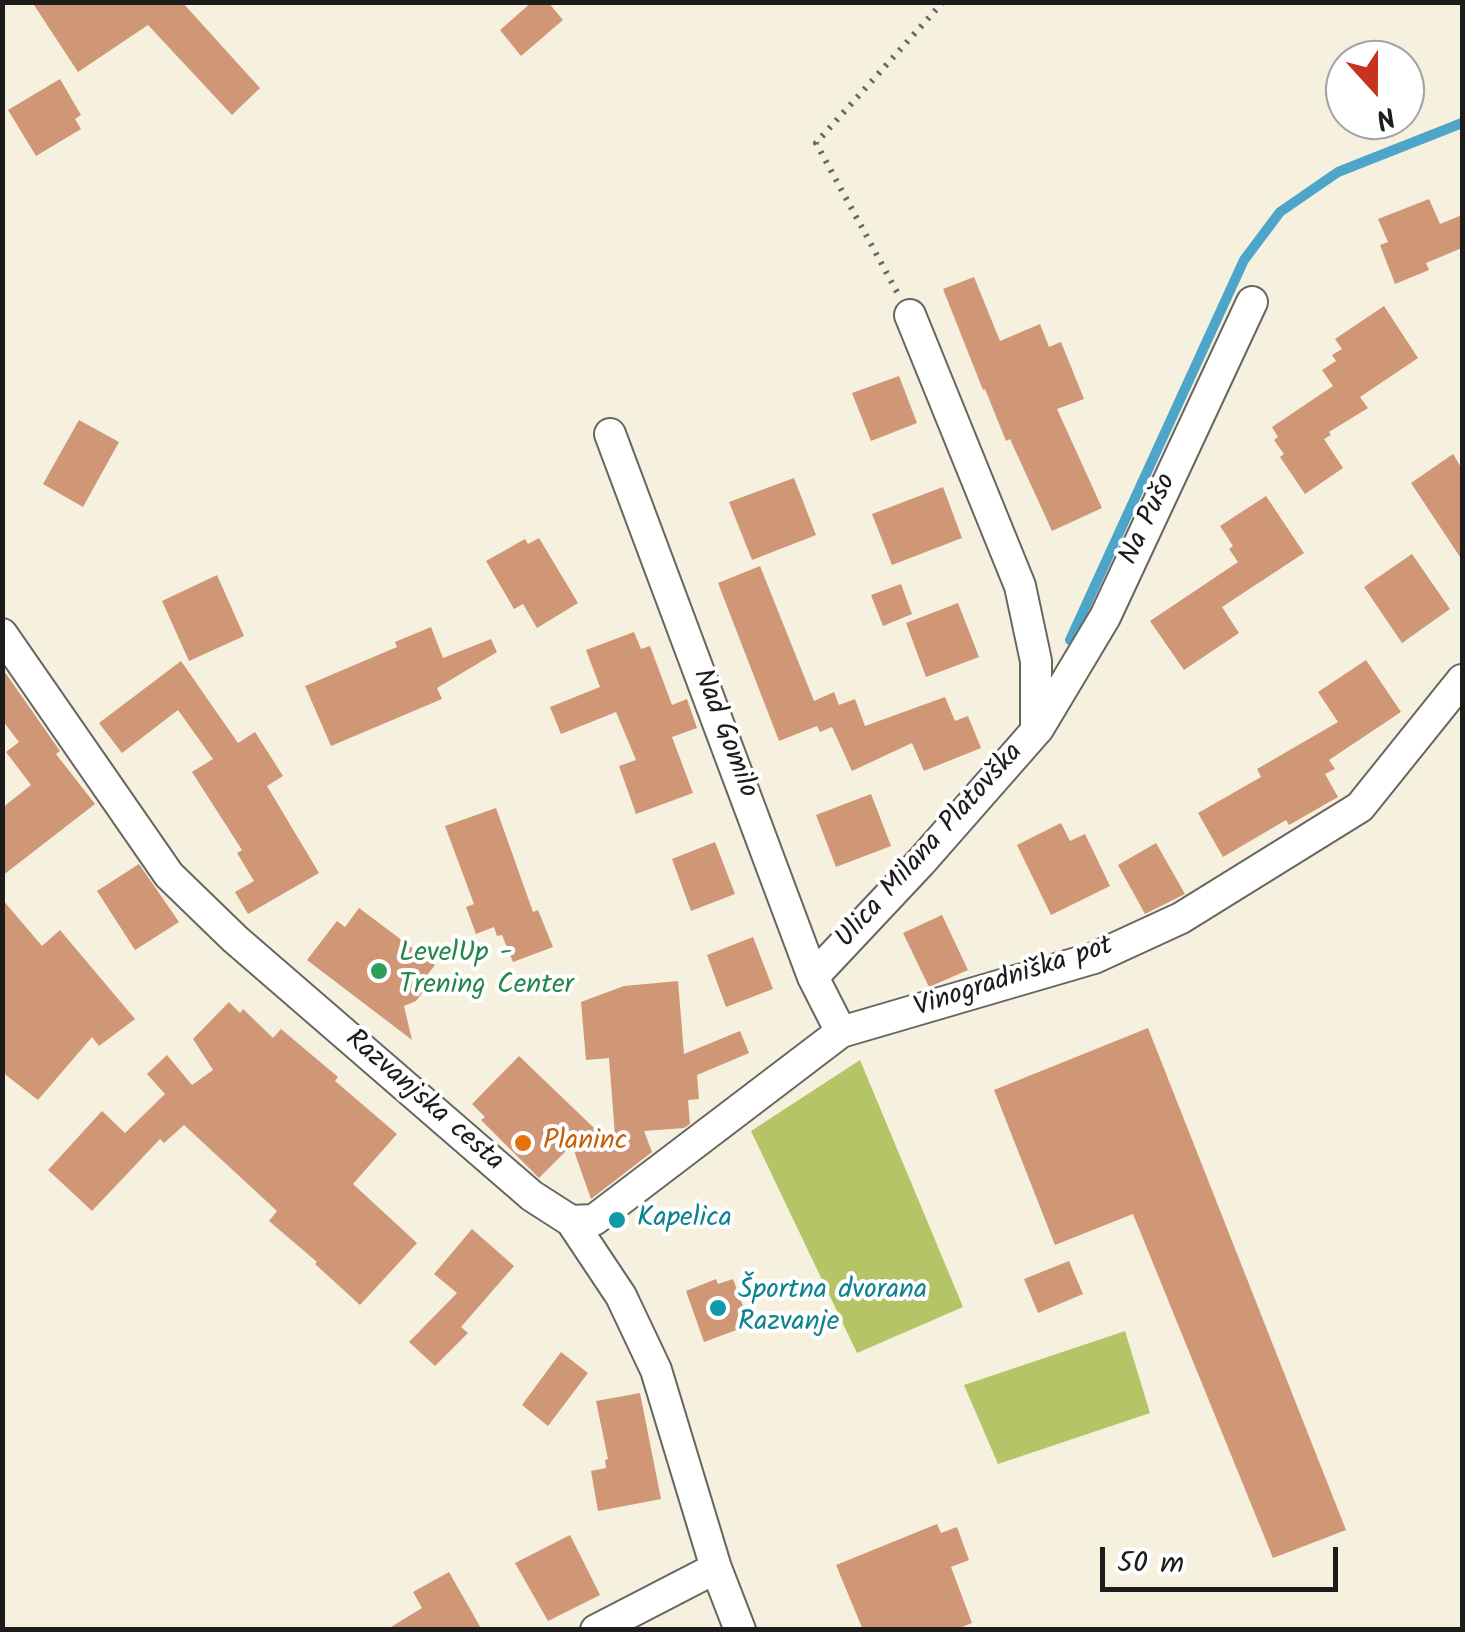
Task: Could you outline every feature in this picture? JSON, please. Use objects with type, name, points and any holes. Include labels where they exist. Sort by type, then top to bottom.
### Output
[{"type":"street","name":"Na Pušo","points":[[1036,731],[1105,617],[1252,302]]},
{"type":"street","name":"Ulica Milana Platovška","points":[[813,976],[921,862],[1036,731],[1036,661],[1020,586],[910,315]]},
{"type":"street","name":"Nad Gomilo","points":[[610,434],[813,976],[841,1032]]},
{"type":"street","name":"Razvanjska cesta","points":[[2,634],[169,875],[234,939],[502,1171],[532,1196],[583,1220],[656,1370],[716,1568],[740,1630]]},
{"type":"street","name":"Vinogradniška pot","points":[[583,1220],[841,1032],[1094,958],[1180,918],[1360,807],[1462,680]]},
{"type":"street","points":[[596,1630],[716,1568]]},
{"type":"path","points":[[910,315],[816,143],[943,2]]},
{"type":"green space","points":[[860,1060],[963,1307],[857,1353],[751,1131]]},
{"type":"green space","points":[[1125,1331],[1150,1413],[998,1464],[964,1385]]},
{"type":"building","points":[[32,2],[182,2],[260,88],[232,115],[148,25],[78,72]]},
{"type":"building","points":[[532,2],[548,2],[563,20],[521,56],[500,30]]},
{"type":"building","points":[[60,79],[81,115],[75,119],[81,129],[36,156],[8,110]]},
{"type":"building","points":[[1429,199],[1440,224],[1462,215],[1462,248],[1426,263],[1429,270],[1395,284],[1380,245],[1388,242],[1378,219]]},
{"type":"building","points":[[974,277],[1000,341],[1040,324],[1049,347],[1061,342],[1084,399],[1057,409],[1102,508],[1052,531],[983,390],[943,289]]},
{"type":"building","points":[[1384,306],[1418,358],[1360,397],[1368,408],[1329,432],[1331,435],[1324,439],[1343,468],[1305,494],[1280,457],[1284,454],[1274,440],[1278,437],[1272,427],[1333,386],[1322,370],[1336,361],[1332,355],[1342,349],[1335,339]]},
{"type":"building","points":[[899,376],[917,423],[871,441],[852,393]]},
{"type":"building","points":[[79,420],[119,442],[83,507],[43,484]]},
{"type":"building","points":[[1453,454],[1462,469],[1462,560],[1411,483]]},
{"type":"building","points":[[794,478],[816,535],[752,560],[729,502]]},
{"type":"building","points":[[943,487],[962,538],[892,565],[872,514]]},
{"type":"building","points":[[1266,496],[1304,553],[1222,607],[1239,633],[1184,670],[1150,621],[1238,562],[1220,526]]},
{"type":"building","points":[[539,538],[578,603],[537,628],[523,604],[514,609],[486,561],[525,539],[528,544]]},
{"type":"building","points":[[1412,554],[1450,609],[1402,643],[1364,587]]},
{"type":"building","points":[[760,566],[814,701],[834,692],[839,705],[855,699],[865,726],[945,697],[955,721],[968,716],[981,748],[924,771],[912,743],[852,771],[832,727],[820,732],[817,726],[779,741],[718,583]]},
{"type":"building","points":[[217,575],[244,636],[189,661],[162,601]]},
{"type":"building","points":[[901,584],[912,614],[883,626],[871,595]]},
{"type":"building","points":[[958,603],[979,657],[926,677],[906,623]]},
{"type":"building","points":[[431,627],[443,658],[491,639],[497,652],[437,688],[442,699],[331,746],[305,686],[397,647],[395,642]]},
{"type":"building","points":[[634,632],[641,649],[650,646],[672,705],[687,699],[697,728],[672,737],[693,793],[636,814],[619,766],[636,760],[616,712],[561,734],[550,707],[600,687],[586,650]]},
{"type":"building","points":[[1366,660],[1401,712],[1329,760],[1335,769],[1325,774],[1338,797],[1289,825],[1286,820],[1223,857],[1198,813],[1261,777],[1257,769],[1338,722],[1318,692]]},
{"type":"building","points":[[181,661],[238,743],[255,732],[283,776],[267,786],[319,873],[248,914],[235,892],[254,881],[237,853],[242,850],[192,772],[213,759],[178,710],[122,753],[99,723]]},
{"type":"building","points":[[2,668],[60,751],[56,754],[95,804],[2,876],[2,808],[31,785],[6,752],[19,742],[2,720]]},
{"type":"building","points":[[871,794],[891,846],[836,867],[816,815]]},
{"type":"building","points":[[496,808],[533,912],[538,910],[553,947],[513,962],[502,935],[497,936],[494,927],[476,934],[466,907],[474,904],[445,826]]},
{"type":"building","points":[[1061,823],[1070,841],[1085,834],[1110,886],[1051,915],[1017,845]]},
{"type":"building","points":[[715,842],[735,894],[691,911],[672,859]]},
{"type":"building","points":[[1156,843],[1185,894],[1145,914],[1118,865]]},
{"type":"building","points":[[139,864],[179,922],[135,950],[97,891]]},
{"type":"building","points":[[2,899],[42,946],[60,930],[135,1019],[99,1046],[92,1037],[38,1100],[2,1072]]},
{"type":"building","points":[[359,908],[435,965],[421,983],[426,988],[416,1001],[404,1006],[412,1040],[307,960],[337,921],[345,927]]},
{"type":"building","points":[[942,915],[968,970],[929,987],[903,933]]},
{"type":"building","points":[[753,937],[773,989],[726,1007],[707,955]]},
{"type":"building","points":[[678,981],[684,1054],[740,1031],[749,1053],[697,1075],[699,1099],[688,1100],[690,1124],[684,1128],[644,1131],[652,1152],[591,1199],[572,1145],[539,1178],[481,1120],[485,1117],[472,1104],[519,1056],[616,1149],[609,1058],[586,1060],[581,1002],[624,986]]},
{"type":"building","points":[[229,1002],[240,1013],[243,1009],[273,1038],[281,1029],[397,1134],[353,1184],[417,1243],[360,1305],[269,1221],[277,1211],[184,1125],[164,1143],[160,1139],[92,1211],[48,1170],[102,1111],[125,1133],[165,1094],[147,1074],[167,1055],[192,1085],[213,1070],[193,1039]]},
{"type":"building","points":[[1148,1028],[1346,1530],[1273,1558],[1133,1214],[1055,1245],[994,1090]]},
{"type":"building","points":[[472,1229],[514,1266],[461,1327],[468,1333],[435,1366],[409,1342],[457,1293],[434,1274]]},
{"type":"building","points":[[1069,1261],[1083,1294],[1038,1313],[1024,1279]]},
{"type":"building","name":"Športna dvorana Razvanje","points":[[716,1279],[718,1284],[733,1279],[750,1325],[704,1342],[686,1291]]},
{"type":"building","points":[[561,1352],[588,1373],[548,1426],[522,1405]]},
{"type":"building","points":[[640,1393],[661,1499],[598,1511],[591,1471],[606,1468],[608,1459],[596,1401]]},
{"type":"building","points":[[937,1524],[941,1533],[957,1527],[969,1560],[951,1567],[972,1623],[955,1630],[863,1630],[836,1565]]},
{"type":"building","points":[[570,1535],[600,1595],[548,1621],[515,1563]]},
{"type":"building","points":[[449,1572],[482,1630],[386,1630],[422,1608],[413,1592]]},
{"type":"waterway","points":[[1070,640],[1244,260],[1280,212],[1338,172],[1462,123]]},
{"type":"place","name":"LevelUp - Trening Center","points":[[379,971]]},
{"type":"place","name":"Planinc","points":[[523,1143]]},
{"type":"place","name":"Kapelica","points":[[617,1220]]},
{"type":"place","name":"Športna dvorana Razvanje","points":[[718,1308]]}]
